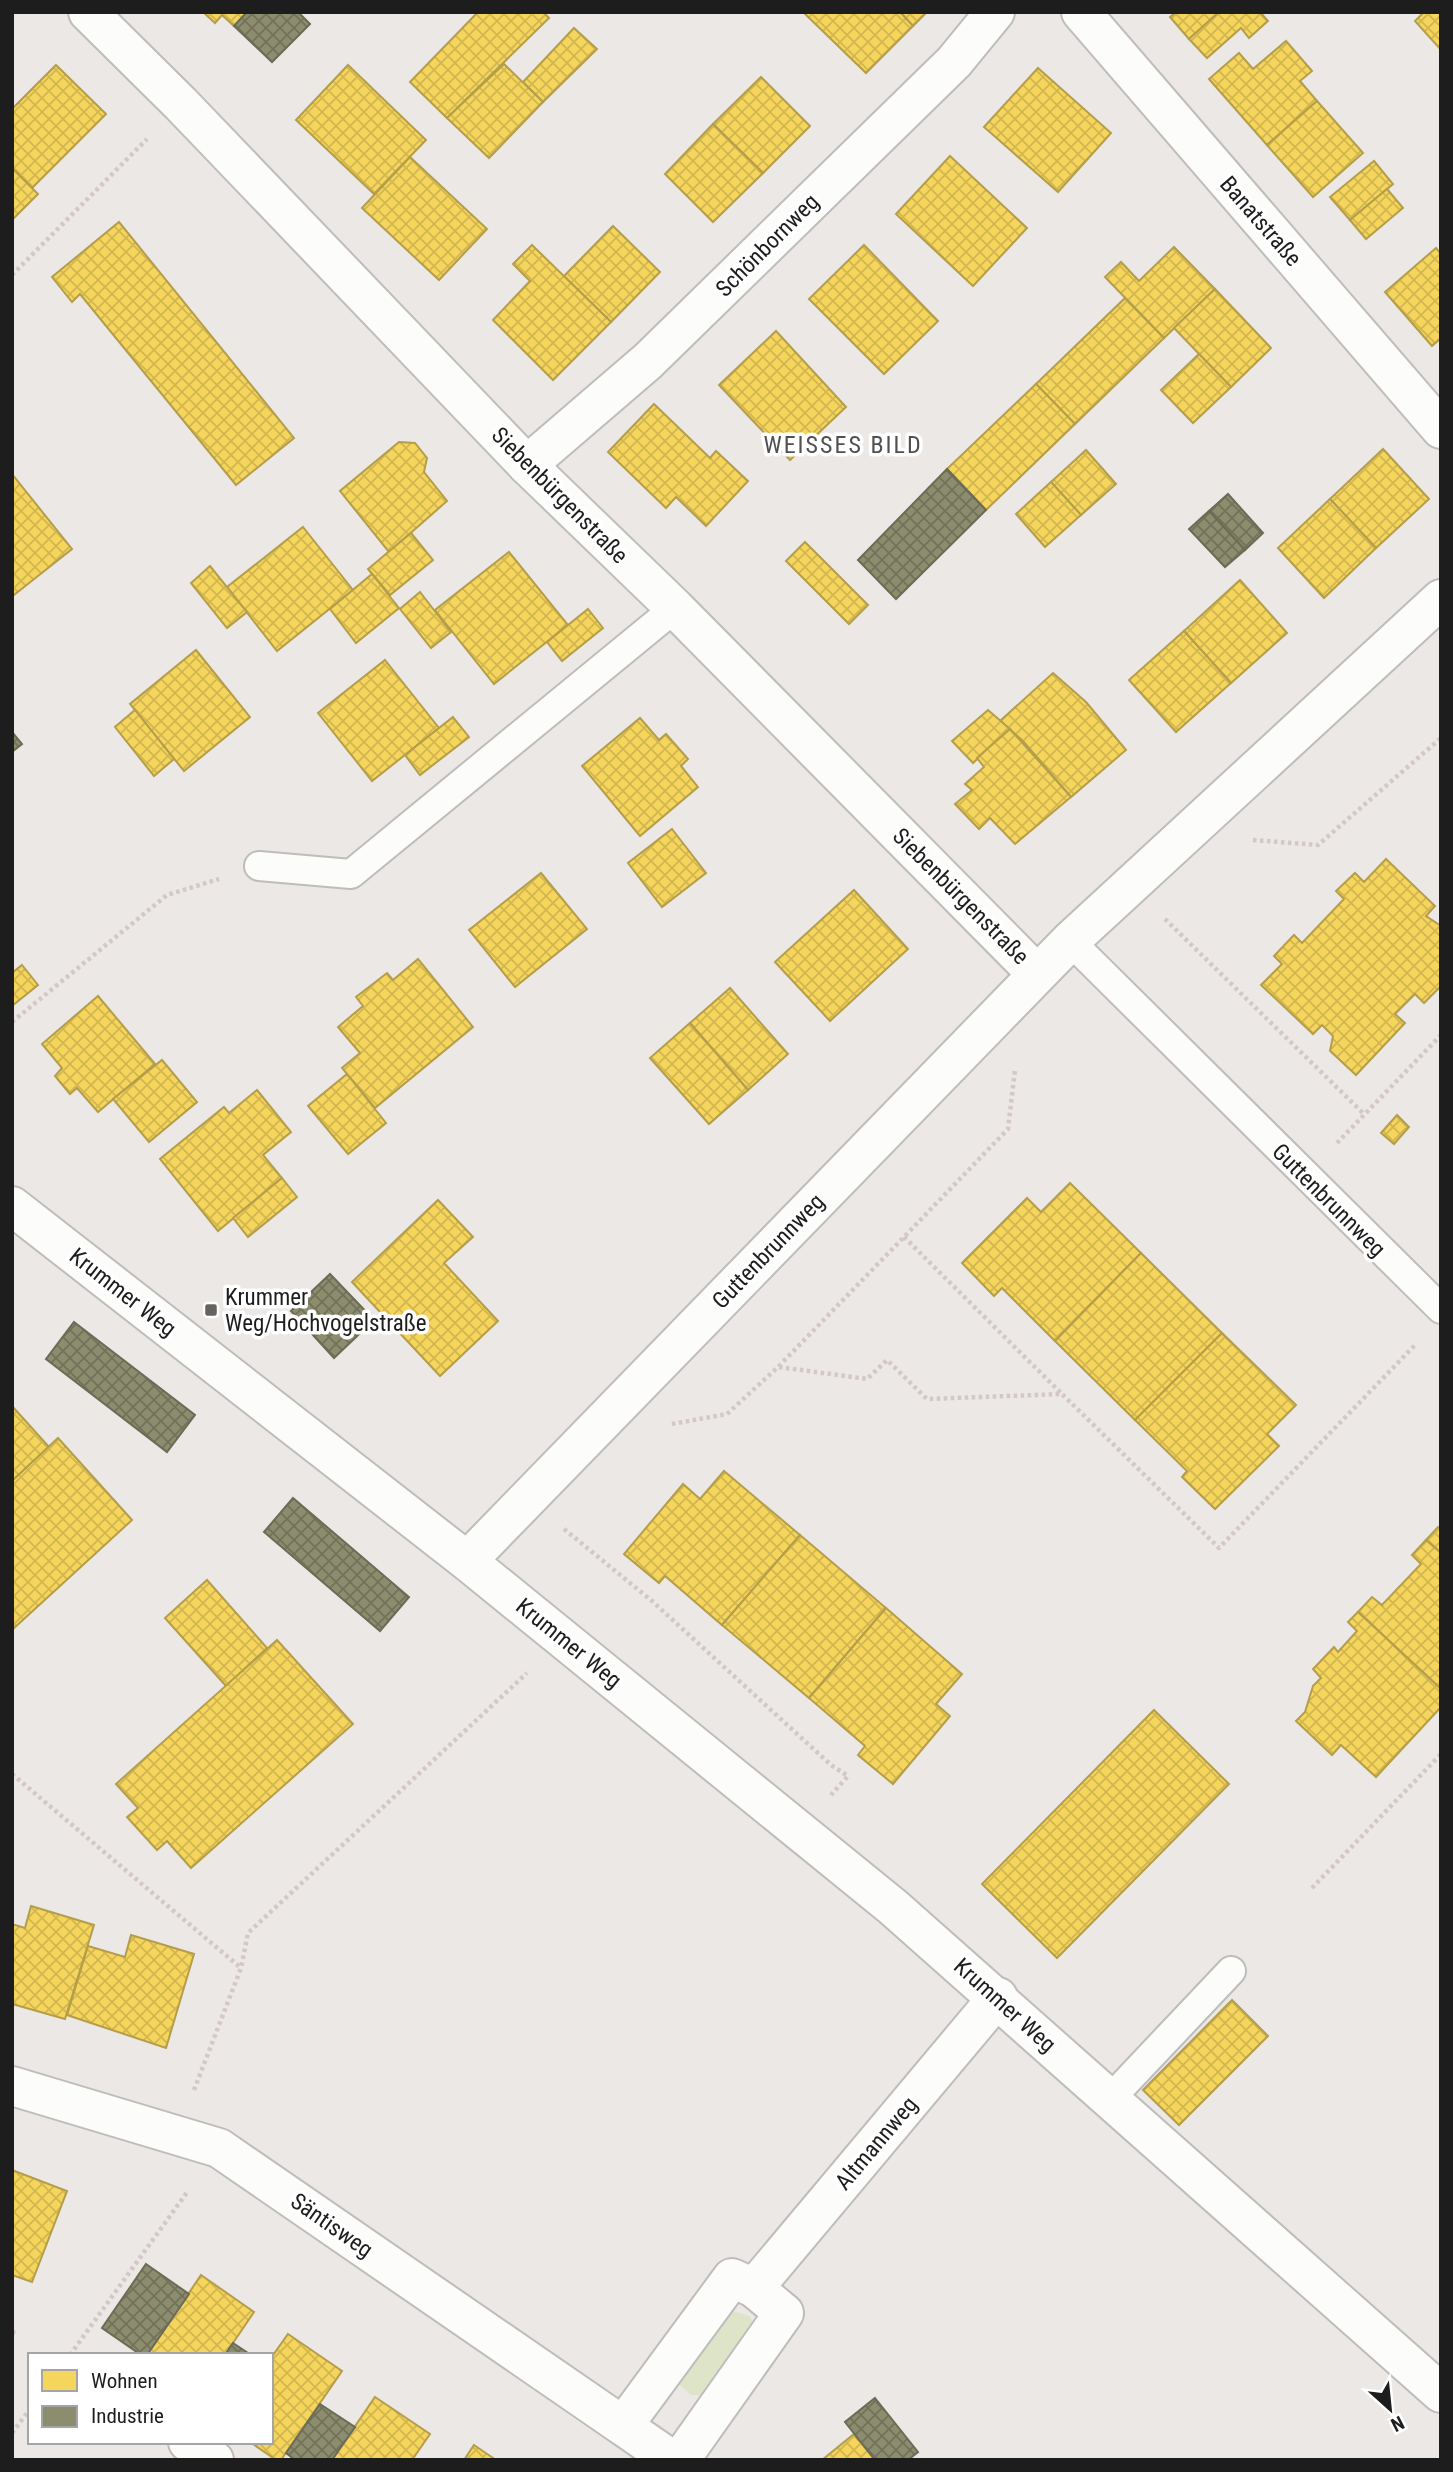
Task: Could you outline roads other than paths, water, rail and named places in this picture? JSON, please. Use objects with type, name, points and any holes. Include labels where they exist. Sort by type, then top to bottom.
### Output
[{"type":"street","name":"Siebenbürgenstraße","points":[[88,12],[181,104],[527,465],[675,608],[1037,974]]},
{"type":"street","name":"Schönbornweg","points":[[527,465],[649,362],[954,62],[995,12]]},
{"type":"street","name":"Banatstraße","points":[[1081,12],[1441,429]]},
{"type":"street","name":"Guttenbrunnweg","points":[[467,1561],[1070,941],[1441,598]]},
{"type":"street","name":"Krummer Weg","points":[[12,1206],[467,1561],[801,1830],[998,1997],[1441,2393]]},
{"type":"street","name":"Altmannweg","points":[[754,2288],[998,1997]]},
{"type":"street","name":"Säntisweg","points":[[12,2086],[219,2148],[623,2426]]},
{"type":"street","points":[[672,2460],[623,2426],[732,2278],[754,2288],[785,2313],[680,2460]]},
{"type":"street","points":[[191,2444],[214,2460]]},
{"type":"lane","points":[[259,866],[351,874],[675,608]]},
{"type":"lane","name":"Guttenbrunnweg","points":[[1070,941],[1441,1309]]},
{"type":"lane","points":[[1110,2099],[1231,1971]]},
{"type":"place","name":"Krummer Weg/Hochvogelstraße","points":[[211,1310]]},
{"type":"district","name":"WEISSES BILD","points":[[843,445]]}]
